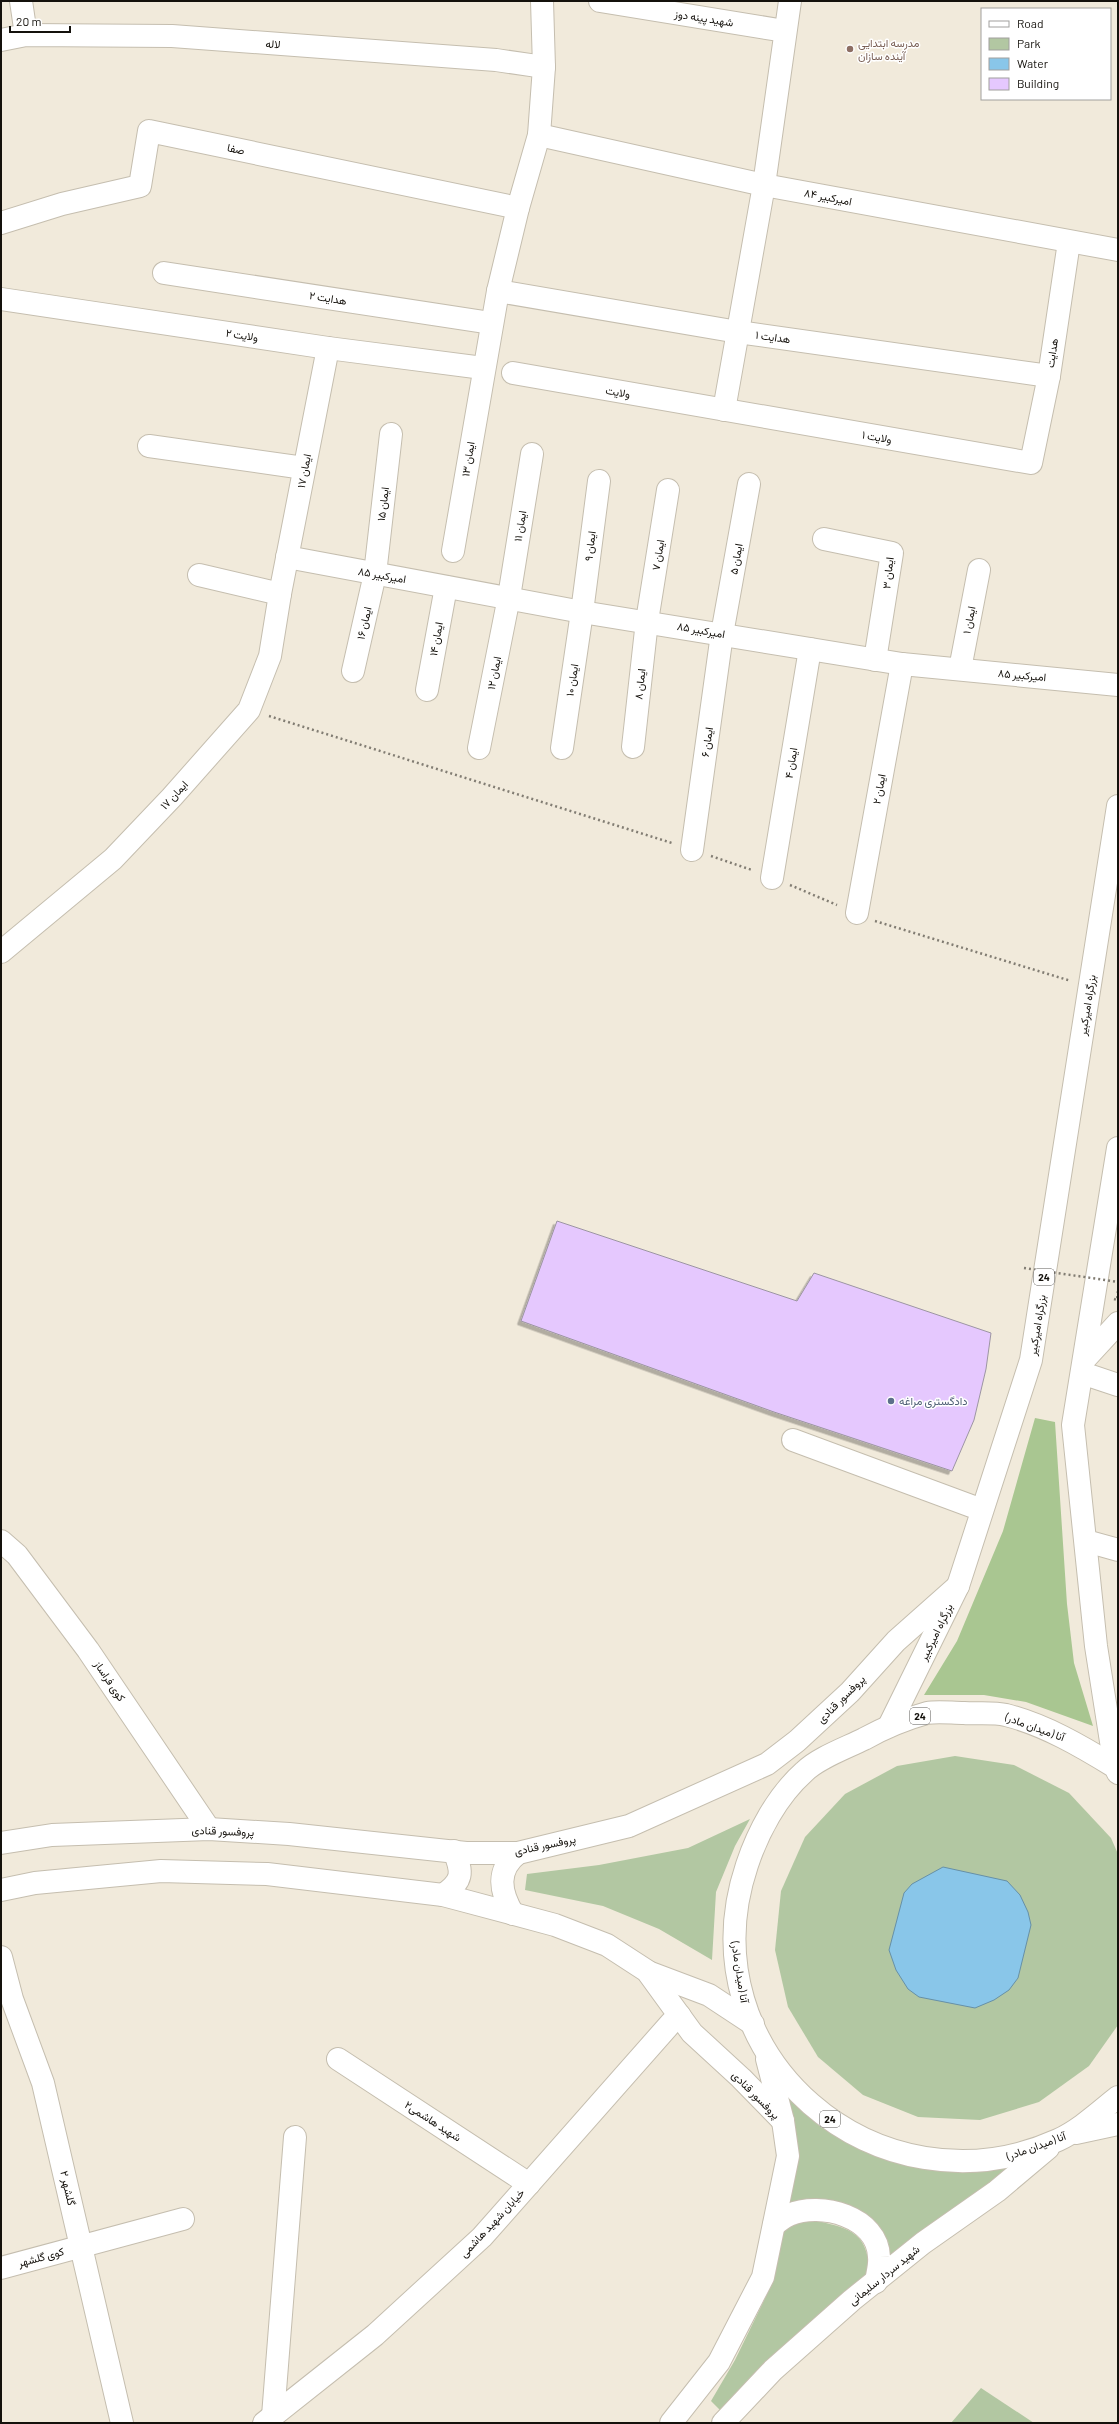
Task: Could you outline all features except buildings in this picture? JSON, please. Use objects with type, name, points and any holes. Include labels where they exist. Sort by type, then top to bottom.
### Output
[{"type":"main road","points":[[20,1],[26,35]]},
{"type":"main road","name":"ایمان ۱۳","points":[[453,551],[491,323],[518,208],[539,135],[544,67],[542,1]]},
{"type":"main road","name":"شهید پینه دوز","points":[[600,1],[785,31]]},
{"type":"main road","points":[[724,410],[764,185],[790,1]]},
{"type":"main road","name":"لاله","points":[[1,40],[26,35],[172,36],[496,60],[544,67]]},
{"type":"main road","name":"صفا","points":[[1,223],[62,204],[140,186],[148,131],[518,208]]},
{"type":"main road","name":"امیرکبیر ۸۴","points":[[539,135],[764,185],[1118,250]]},
{"type":"main road","name":"هدایت","points":[[1031,463],[1049,376],[1070,242]]},
{"type":"main road","name":"هدایت ۲","points":[[164,273],[491,323]]},
{"type":"main road","name":"هدایت ۱","points":[[498,291],[738,332],[1049,376]]},
{"type":"main road","name":"ولایت ۲","points":[[1,299],[328,348],[483,368]]},
{"type":"main road","name":"ایمان ۱۷","points":[[1,952],[113,858],[172,797],[249,710],[270,656],[280,594],[328,348]]},
{"type":"main road","name":"ولایت","points":[[513,373],[724,410]]},
{"type":"main road","name":"ولایت ۱","points":[[724,410],[1031,463]]},
{"type":"main road","name":"ایمان ۱۵","points":[[374,574],[391,434]]},
{"type":"main road","points":[[149,446],[304,468]]},
{"type":"main road","name":"ایمان ۱۱","points":[[509,597],[532,454]]},
{"type":"main road","name":"ایمان ۹","points":[[582,612],[599,481]]},
{"type":"main road","name":"ایمان ۵","points":[[722,634],[749,484]]},
{"type":"main road","name":"ایمان ۷","points":[[647,621],[668,490]]},
{"type":"main road","name":"ایمان ۳","points":[[824,539],[892,553],[875,660]]},
{"type":"main road","name":"امیرکبیر ۸۵","points":[[287,557],[446,587],[509,597],[582,612],[647,621],[875,660],[960,670],[1118,684]]},
{"type":"main road","name":"ایمان ۱","points":[[960,670],[979,570]]},
{"type":"main road","name":"ایمان ۱۶","points":[[353,671],[374,574]]},
{"type":"main road","points":[[199,575],[280,594]]},
{"type":"main road","name":"ایمان ۱۴","points":[[427,690],[446,587]]},
{"type":"main road","name":"ایمان ۱۲","points":[[479,748],[509,597]]},
{"type":"main road","name":"ایمان ۱۰","points":[[562,748],[582,612]]},
{"type":"main road","name":"ایمان ۸","points":[[633,747],[647,621]]},
{"type":"main road","name":"ایمان ۶","points":[[692,850],[722,634]]},
{"type":"main road","name":"ایمان ۴","points":[[772,878],[810,649]]},
{"type":"main road","name":"ایمان ۲","points":[[857,913],[902,664]]},
{"type":"main road","name":"بزرگراه امیرکبیر","points":[[889,1726],[958,1586],[1031,1360],[1118,806]]},
{"type":"main road","name":"24","points":[[1116,1770],[1096,1646],[1073,1424],[1118,1148]]},
{"type":"main road","points":[[1118,1323],[1083,1366],[1118,1385]]},
{"type":"main road","points":[[793,1440],[982,1510]]},
{"type":"main road","name":"کوی فراساز","points":[[1,1541],[17,1554],[88,1650],[209,1829]]},
{"type":"main road","points":[[1086,1541],[1118,1550]]},
{"type":"main road","name":"پروفسور قنادی","points":[[1,1843],[52,1835],[135,1830],[209,1829],[289,1834],[454,1851],[518,1853],[629,1826],[767,1764],[797,1741],[850,1692],[896,1641],[958,1586]]},
{"type":"main road","name":"24","points":[[1096,1646],[1118,1687]]},
{"type":"main road","name":"آنا (میدان مادر)","points":[[1116,1770],[1074,1741],[1004,1715],[930,1712],[889,1726],[805,1770],[784,1793],[755,1840],[738,1892],[734,1946],[743,2000],[753,2024],[765,2050],[798,2094],[842,2129],[893,2152],[948,2162],[1003,2158],[1062,2138],[1118,2097]]},
{"type":"main road","points":[[443,1895],[457,1883],[460,1875],[460,1866],[454,1851]]},
{"type":"main road","points":[[513,1914],[505,1900],[502,1884],[508,1861],[518,1853]]},
{"type":"main road","name":"پروفسور قنادی","points":[[1,1890],[35,1883],[161,1871],[267,1874],[443,1895],[555,1925],[607,1945],[647,1971],[698,2038],[741,2078],[783,2121]]},
{"type":"main road","name":"گلشهر ۲","points":[[1,1957],[12,1998],[42,2083],[82,2246],[122,2423]]},
{"type":"main road","points":[[647,1971],[709,1995],[753,2024]]},
{"type":"main road","name":"خیابان شهید هاشمی","points":[[268,2420],[375,2335],[482,2237],[670,2023],[680,2016]]},
{"type":"main road","points":[[671,2423],[719,2362],[762,2277],[788,2156],[783,2121],[765,2050]]},
{"type":"main road","name":"شهید هاشمی۲","points":[[338,2059],[529,2184]]},
{"type":"main road","name":"24","points":[[1062,2138],[1118,2124]]},
{"type":"main road","points":[[268,2420],[295,2137]]},
{"type":"main road","name":"شهید سردار سلیمانی","points":[[723,2423],[773,2370],[876,2282],[923,2243],[997,2191],[1062,2138]]},
{"type":"main road","points":[[774,2224],[790,2214],[818,2210],[846,2215],[870,2232],[880,2256],[876,2282]]},
{"type":"main road","name":"کوی گلشهر","points":[[1,2268],[183,2219]]},
{"type":"path","points":[[1024,1268],[1118,1282]]},
{"type":"path","points":[[1117,1300],[1118,1291]]},
{"type":"green space","points":[[1035,1418],[1055,1422],[1067,1604],[1074,1663],[1093,1726],[1026,1702],[984,1695],[924,1695],[957,1641],[1003,1531]]},
{"type":"green space","points":[[955,1756],[1014,1765],[1069,1793],[1111,1838],[1118,1854],[1118,2025],[1089,2066],[1039,2102],[980,2120],[918,2117],[863,2095],[818,2057],[788,2007],[775,1950],[781,1891],[805,1837],[845,1794],[897,1766]]},
{"type":"green space","points":[[750,1819],[735,1846],[716,1892],[712,1960],[659,1929],[603,1906],[525,1890],[527,1874],[599,1865],[688,1848]]},
{"type":"green space","points":[[781,2091],[855,2147],[924,2169],[1024,2163],[890,2259],[888,2241],[875,2223],[785,2209]]},
{"type":"green space","points":[[818,2221],[840,2227],[856,2235],[865,2249],[868,2259],[869,2272],[722,2412],[711,2401],[735,2360],[771,2286],[780,2235],[792,2223]]},
{"type":"green space","points":[[981,2388],[1034,2423],[951,2423]]},
{"type":"water","points":[[943,1867],[1007,1881],[1020,1895],[1028,1912],[1031,1925],[1018,1978],[1009,1990],[994,2000],[975,2008],[919,1997],[908,1989],[896,1970],[889,1950],[904,1893],[912,1884]]},
{"type":"place","name":"مدرسه ابتدایی آینده سازان","points":[[850,49]]},
{"type":"place","name":"دادگستری مراغه","points":[[891,1401]]}]
